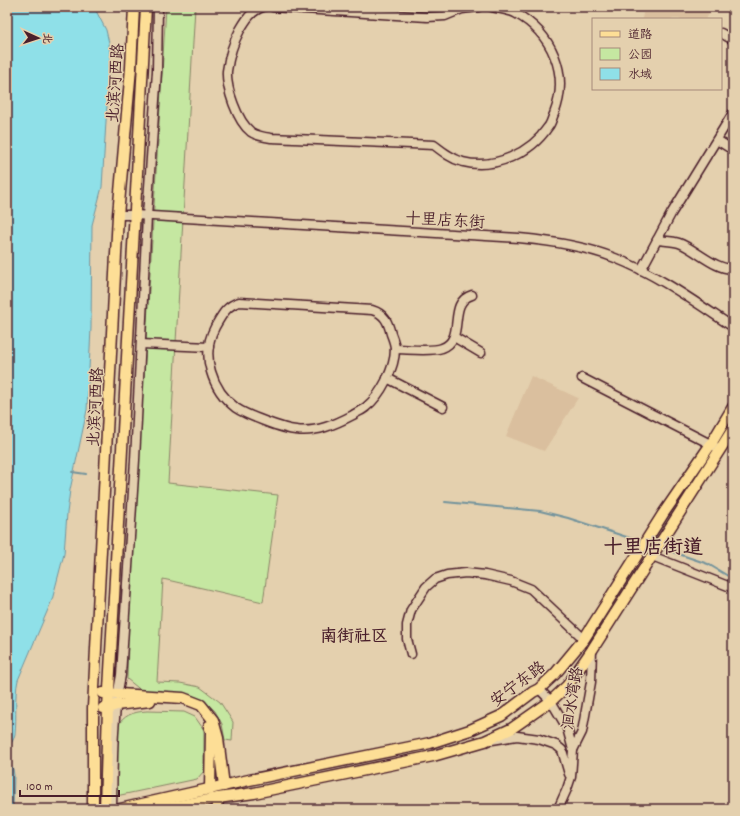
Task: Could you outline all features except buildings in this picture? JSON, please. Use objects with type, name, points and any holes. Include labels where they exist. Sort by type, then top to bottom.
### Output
[{"type":"main road","name":"北滨河西路","points":[[93,809],[94,693],[118,215],[131,68],[134,7]]},
{"type":"main road","name":"北滨河西路","points":[[105,809],[112,700],[146,7]]},
{"type":"main road","name":"安宁东路","points":[[211,799],[254,793],[433,756],[485,741],[511,729],[551,701],[567,686],[592,650],[656,550],[715,447],[733,407]]},
{"type":"main road","name":"安宁东路","points":[[211,799],[224,786],[430,743],[470,730],[501,716],[539,689],[555,674],[584,640],[645,543],[715,447],[733,429]]},
{"type":"main road","points":[[94,693],[112,700],[185,702],[202,713],[211,731],[211,799],[218,809]]},
{"type":"main road","points":[[94,708],[112,700],[184,698],[201,705],[213,720],[218,738],[224,786]]},
{"type":"main road","points":[[121,809],[211,799]]},
{"type":"main road","points":[[162,809],[211,799]]},
{"type":"street","points":[[112,809],[112,700],[122,660],[135,460],[147,216],[157,71],[158,7]]},
{"type":"street","points":[[263,7],[250,14],[232,44],[227,72],[231,100],[244,124],[251,132],[261,137],[271,138],[434,145],[448,156],[464,162],[481,164],[507,160],[531,147],[549,127],[559,102],[560,75],[553,49],[537,28],[514,13],[492,7]]},
{"type":"street","points":[[273,7],[427,17],[445,16],[462,8],[478,7]]},
{"type":"street","points":[[722,34],[733,40]]},
{"type":"street","points":[[641,270],[671,214],[733,114]]},
{"type":"street","points":[[717,140],[733,150]]},
{"type":"street","name":"十里店东街","points":[[118,215],[519,238],[546,241],[590,250],[614,258],[641,270],[667,284],[733,327]]},
{"type":"street","points":[[657,240],[680,243],[720,266],[728,269],[733,268]]},
{"type":"street","points":[[395,349],[436,350],[447,346],[454,337],[460,303],[467,296],[472,295]]},
{"type":"street","points":[[239,302],[372,310],[380,312],[385,318],[395,349],[391,371],[381,391],[366,408],[341,421],[319,429],[296,430],[273,424],[237,408],[222,394],[211,375],[208,354],[212,333],[226,309],[232,304],[239,302]]},
{"type":"street","points":[[454,337],[480,353]]},
{"type":"street","points":[[141,344],[209,347]]},
{"type":"street","points":[[387,378],[443,408]]},
{"type":"street","points":[[582,378],[715,447]]},
{"type":"street","points":[[656,550],[733,588]]},
{"type":"street","points":[[411,654],[407,640],[407,624],[411,610],[426,587],[435,579],[447,575],[466,573],[511,580],[531,589],[584,640]]},
{"type":"street","name":"洄水湾路","points":[[558,809],[568,789],[573,750],[582,732],[591,682],[592,650]]},
{"type":"street","name":"洄水湾路","points":[[539,689],[551,701],[567,728],[573,750]]},
{"type":"street","name":"洄水湾路","points":[[485,741],[518,736],[539,739],[556,745],[562,750],[570,777]]},
{"type":"shaded area","points":[[644,7],[713,7],[707,18],[642,18]]},
{"type":"shaded area","points":[[531,376],[578,398],[544,451],[506,436]]},
{"type":"green space","points":[[166,7],[195,7],[168,483],[278,495],[263,602],[163,579],[157,682],[180,683],[200,687],[220,702],[233,722],[232,741],[225,740],[222,724],[215,711],[205,701],[191,695],[173,692],[143,692],[127,679],[128,639]]},
{"type":"green space","points":[[137,712],[184,712],[195,717],[204,730],[204,771],[197,779],[116,796],[116,728],[125,717]]},
{"type":"water","points":[[7,7],[94,7],[106,30],[110,56],[102,187],[92,225],[91,328],[87,410],[70,490],[64,554],[52,600],[18,680],[16,693],[15,734],[14,739],[7,751]]},
{"type":"water","points":[[7,761],[13,769],[14,775],[13,809],[7,809]]},
{"type":"waterway","points":[[72,472],[86,474]]},
{"type":"waterway","points":[[445,502],[540,511],[568,518],[642,542]]},
{"type":"waterway","points":[[661,548],[708,564],[733,579]]},
{"type":"ferry route","points":[[7,741],[13,741]]},
{"type":"district","name":"十里店街道","points":[[653,546]]},
{"type":"district","name":"南街社区","points":[[354,635]]}]
